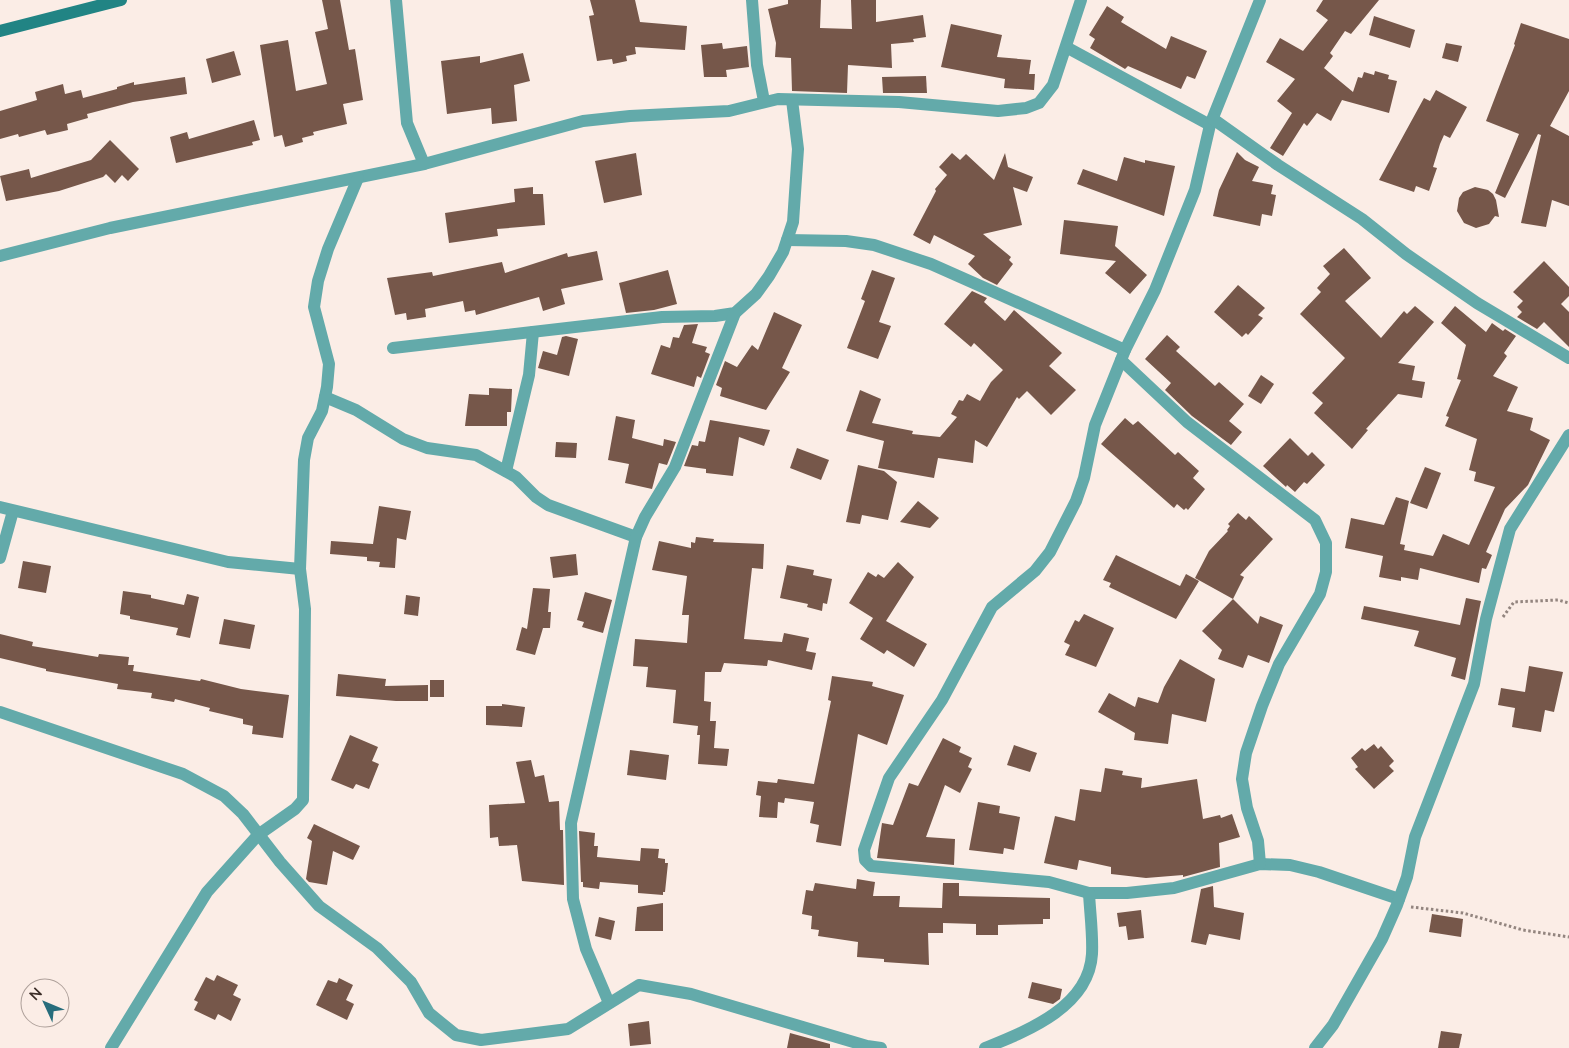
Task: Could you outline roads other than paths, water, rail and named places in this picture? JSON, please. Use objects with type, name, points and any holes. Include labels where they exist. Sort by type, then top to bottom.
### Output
[{"type":"main road","points":[[0,31],[120,0]]},
{"type":"street","points":[[396,0],[407,122],[424,164]]},
{"type":"street","points":[[752,0],[757,65],[764,101]]},
{"type":"street","points":[[0,256],[110,228],[424,164],[583,121],[630,116],[730,111],[764,101],[792,100],[899,102],[998,111],[1026,108],[1039,103],[1053,85],[1081,0]]},
{"type":"street","points":[[1260,0],[1212,122],[1195,190],[1155,290],[1123,355],[1095,425],[1084,478],[1076,501],[1053,545],[1035,570],[992,607],[942,700],[889,778],[864,850],[865,860],[871,866],[1049,882],[1089,892],[1127,893],[1174,888],[1260,864],[1290,866],[1319,872],[1398,902]]},
{"type":"street","points":[[1066,47],[1212,122],[1362,220],[1406,254],[1477,303],[1569,358]]},
{"type":"street","points":[[608,1003],[586,948],[573,899],[572,823],[636,537],[645,517],[675,467],[735,313],[756,294],[769,276],[783,252],[793,222],[798,149],[792,100]]},
{"type":"street","points":[[112,1048],[207,892],[258,835],[295,809],[303,800],[306,609],[300,569],[304,460],[308,438],[322,410],[329,364],[314,307],[318,282],[328,249],[358,178]]},
{"type":"street","points":[[787,240],[846,241],[874,245],[931,264],[1123,355],[1187,422],[1315,520],[1326,543],[1326,572],[1320,594],[1279,664],[1246,753],[1242,779],[1247,808],[1258,841],[1260,864]]},
{"type":"street","points":[[393,348],[662,317],[715,316],[735,313]]},
{"type":"street","points":[[506,471],[528,375],[533,332]]},
{"type":"street","points":[[325,397],[356,410],[403,439],[427,448],[476,455],[506,471],[548,505],[636,537]]},
{"type":"street","points":[[1315,1048],[1333,1025],[1382,940],[1398,902],[1407,877],[1415,837],[1474,684],[1486,619],[1510,529],[1569,435]]},
{"type":"street","points":[[0,507],[228,562],[300,569]]},
{"type":"street","points":[[0,558],[13,511]]},
{"type":"street","points":[[0,712],[183,774],[224,796],[243,814],[258,835],[319,906],[376,948],[411,982],[429,1013],[462,1042],[568,1030],[589,1018],[608,1003],[640,985],[691,994],[867,1047],[881,1048]]},
{"type":"street","points":[[985,1048],[1008,1039],[1064,1007],[1086,982],[1092,956],[1089,892]]}]
